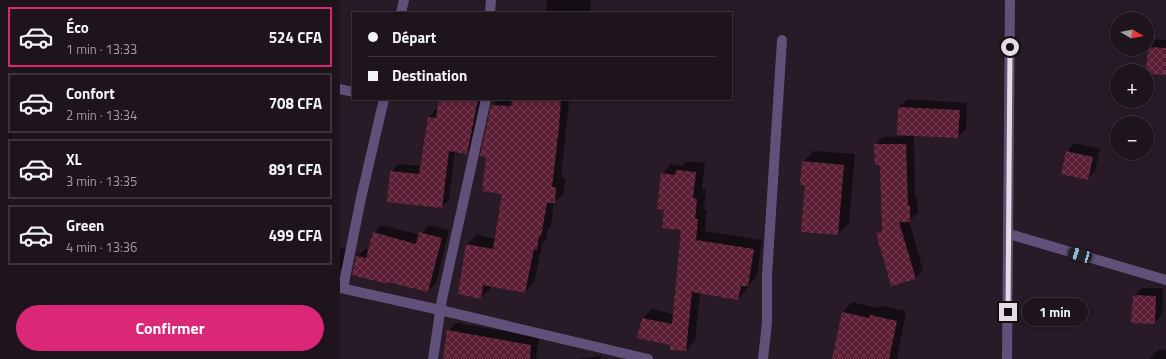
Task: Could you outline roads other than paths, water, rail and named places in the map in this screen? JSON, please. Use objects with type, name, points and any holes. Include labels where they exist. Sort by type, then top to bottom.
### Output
[{"type":"street","points":[[401,12],[404,0]]},
{"type":"street","points":[[490,12],[491,0]]},
{"type":"street","points":[[1007,359],[1010,0]]},
{"type":"street","points":[[763,359],[767,322],[767,276],[782,40]]},
{"type":"street","points":[[340,89],[352,92]]},
{"type":"street","points":[[384,100],[341,288],[648,359]]},
{"type":"street","points":[[433,359],[440,310],[486,100]]},
{"type":"street","points":[[1009,234],[1166,280]]}]
